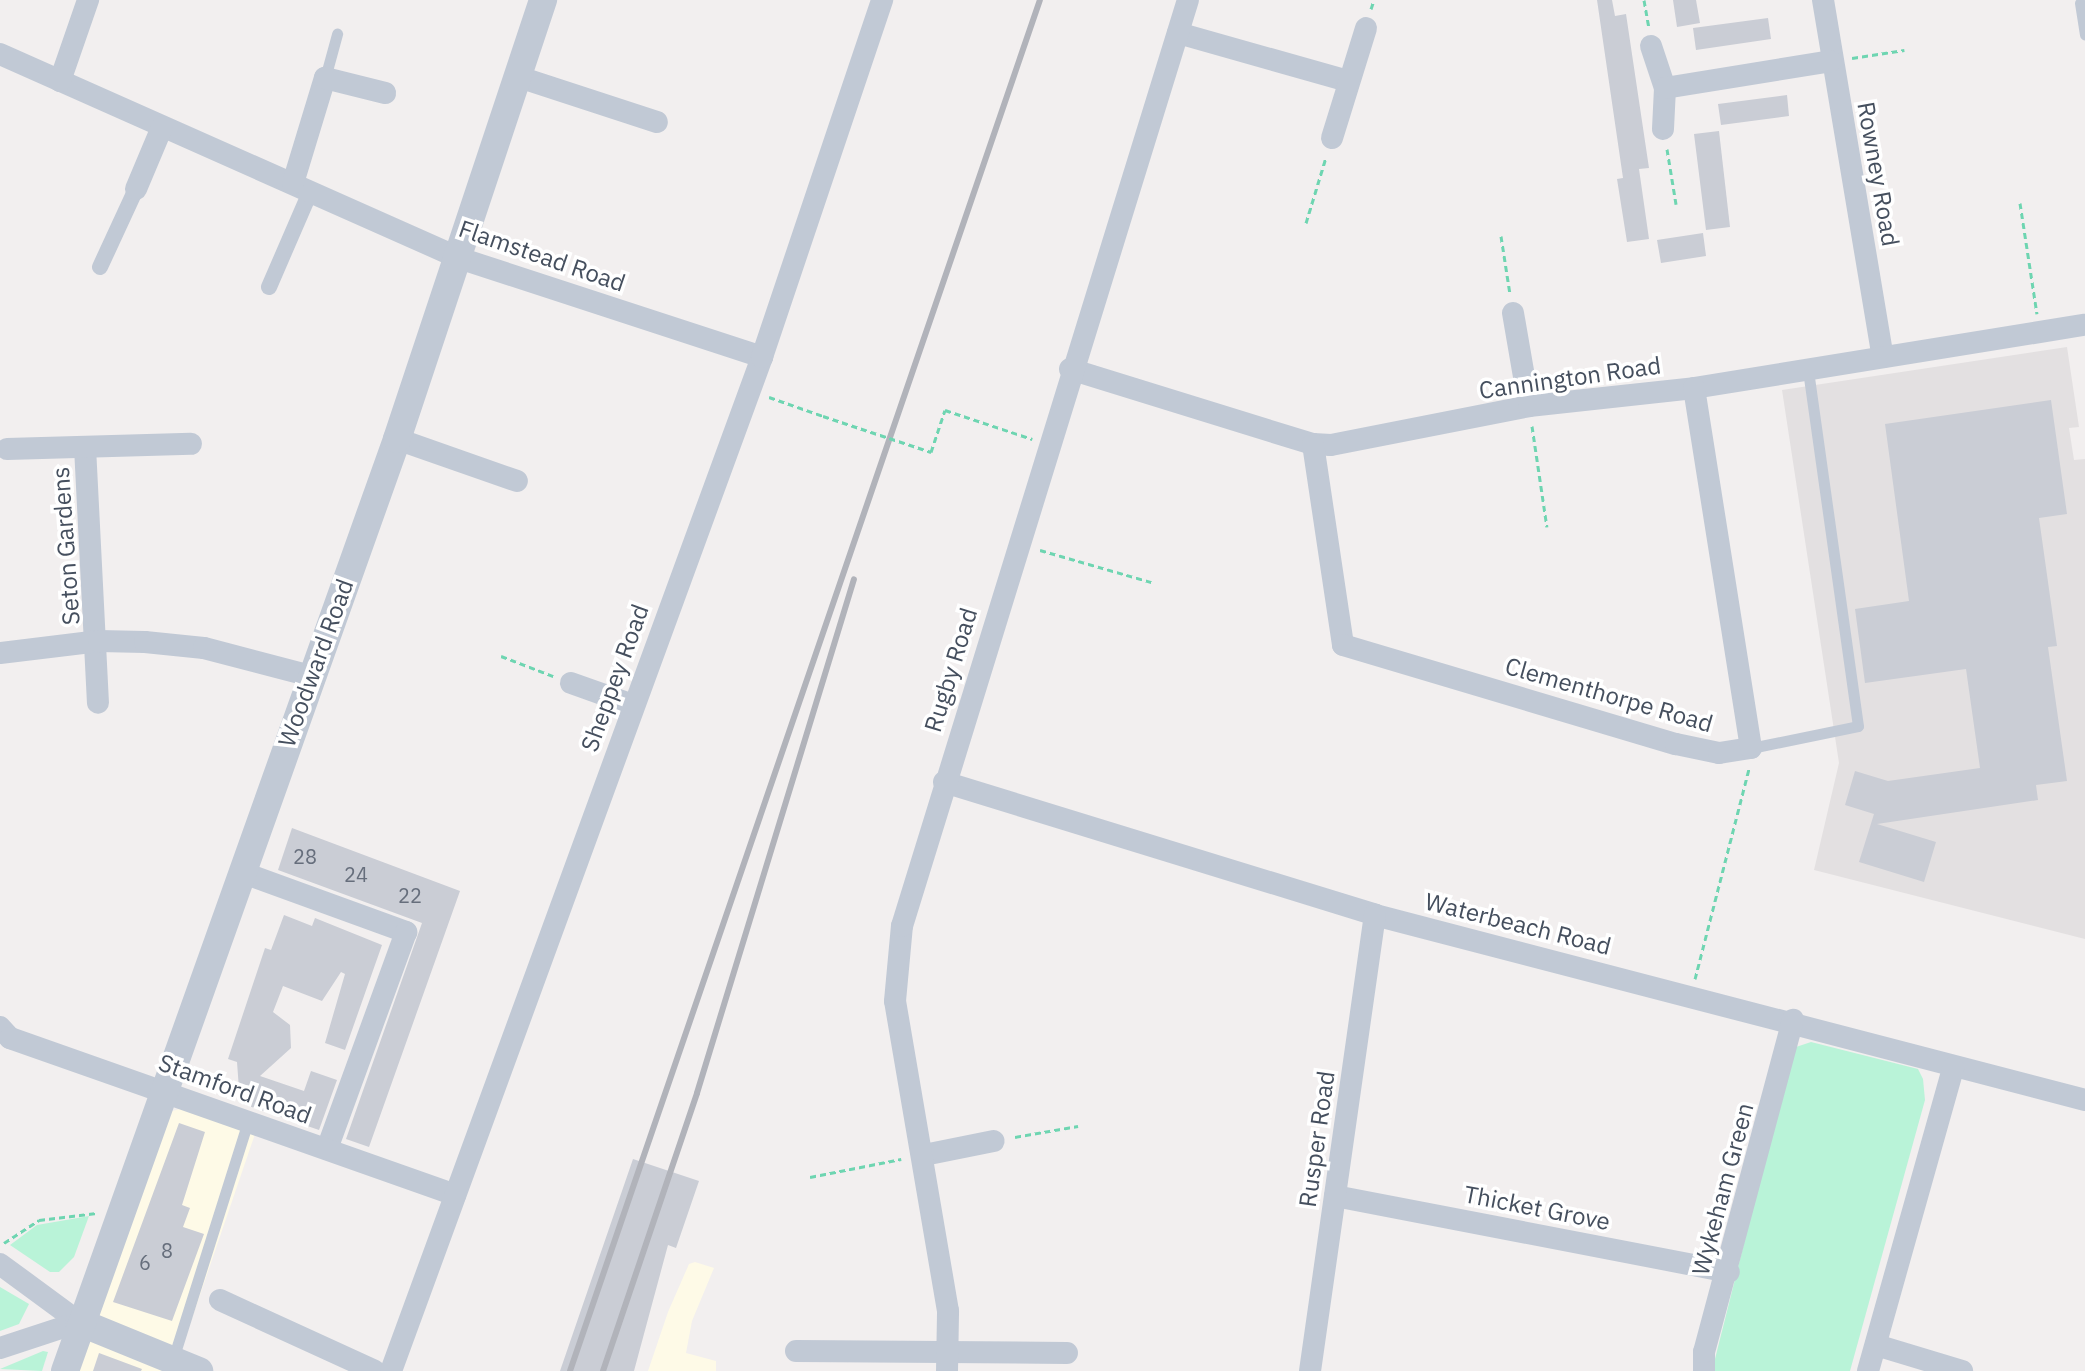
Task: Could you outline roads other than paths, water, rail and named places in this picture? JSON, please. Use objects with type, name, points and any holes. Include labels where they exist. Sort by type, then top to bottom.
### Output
[{"type":"street","points":[[60,81],[88,0]]},
{"type":"street","name":"Woodward Road","points":[[65,1371],[116,1218],[397,439],[543,0]]},
{"type":"street","name":"Sheppey Road","points":[[391,1371],[750,391],[882,0]]},
{"type":"street","name":"Rugby Road","points":[[948,1362],[948,1311],[924,1155],[895,1001],[902,926],[1070,369],[1188,0]]},
{"type":"street","name":"Rowney Road","points":[[1823,0],[1883,357]]},
{"type":"street","points":[[1332,138],[1366,28]]},
{"type":"street","points":[[1178,33],[1348,81]]},
{"type":"street","points":[[1651,46],[1665,88],[1663,129]]},
{"type":"street","name":"Flamstead Road","points":[[0,54],[459,258],[762,357]]},
{"type":"street","points":[[1665,88],[1831,61]]},
{"type":"street","points":[[519,77],[657,122]]},
{"type":"street","points":[[269,287],[302,186],[325,78],[385,93]]},
{"type":"street","points":[[100,267],[162,127]]},
{"type":"street","points":[[1513,313],[1529,406]]},
{"type":"street","name":"Cannington Road","points":[[1070,369],[1313,444],[1529,406],[1694,388],[2085,325]]},
{"type":"street","name":"Clementhorpe Road","points":[[1313,444],[1343,645],[1664,740],[1719,753],[1751,748],[1694,388]]},
{"type":"street","points":[[397,439],[517,481]]},
{"type":"street","points":[[7,449],[191,444]]},
{"type":"street","name":"Seton Gardens","points":[[85,447],[99,641],[98,703]]},
{"type":"street","points":[[0,653],[99,641],[204,648],[311,676]]},
{"type":"street","points":[[571,683],[633,705]]},
{"type":"street","name":"Waterbeach Road","points":[[944,782],[1375,915],[1793,1020],[1953,1068],[2085,1100]]},
{"type":"street","points":[[241,872],[406,932],[327,1149]]},
{"type":"street","name":"Rusper Road","points":[[1310,1371],[1375,915]]},
{"type":"street","name":"Wykeham Green","points":[[1704,1371],[1704,1352],[1729,1272],[1793,1020]]},
{"type":"street","name":"Stamford Road","points":[[0,1027],[10,1038],[455,1195]]},
{"type":"street","points":[[1868,1371],[1953,1068]]},
{"type":"street","points":[[924,1155],[994,1141]]},
{"type":"street","name":"Thicket Grove","points":[[1335,1196],[1729,1272]]},
{"type":"street","points":[[1,1255],[79,1322],[189,1367]]},
{"type":"street","points":[[220,1300],[375,1371]]},
{"type":"street","points":[[0,1348],[79,1322]]},
{"type":"street","points":[[1876,1345],[1962,1371]]},
{"type":"street","points":[[796,1351],[948,1362],[1067,1353]]},
{"type":"lane","points":[[2080,3],[2085,35]]},
{"type":"lane","points":[[325,78],[337,34]]},
{"type":"lane","points":[[1751,748],[1858,726],[1808,370]]},
{"type":"lane","points":[[189,1367],[248,1121]]},
{"type":"railway","points":[[570,1371],[1040,0]]},
{"type":"railway","points":[[603,1371],[697,1093],[854,579]]}]
